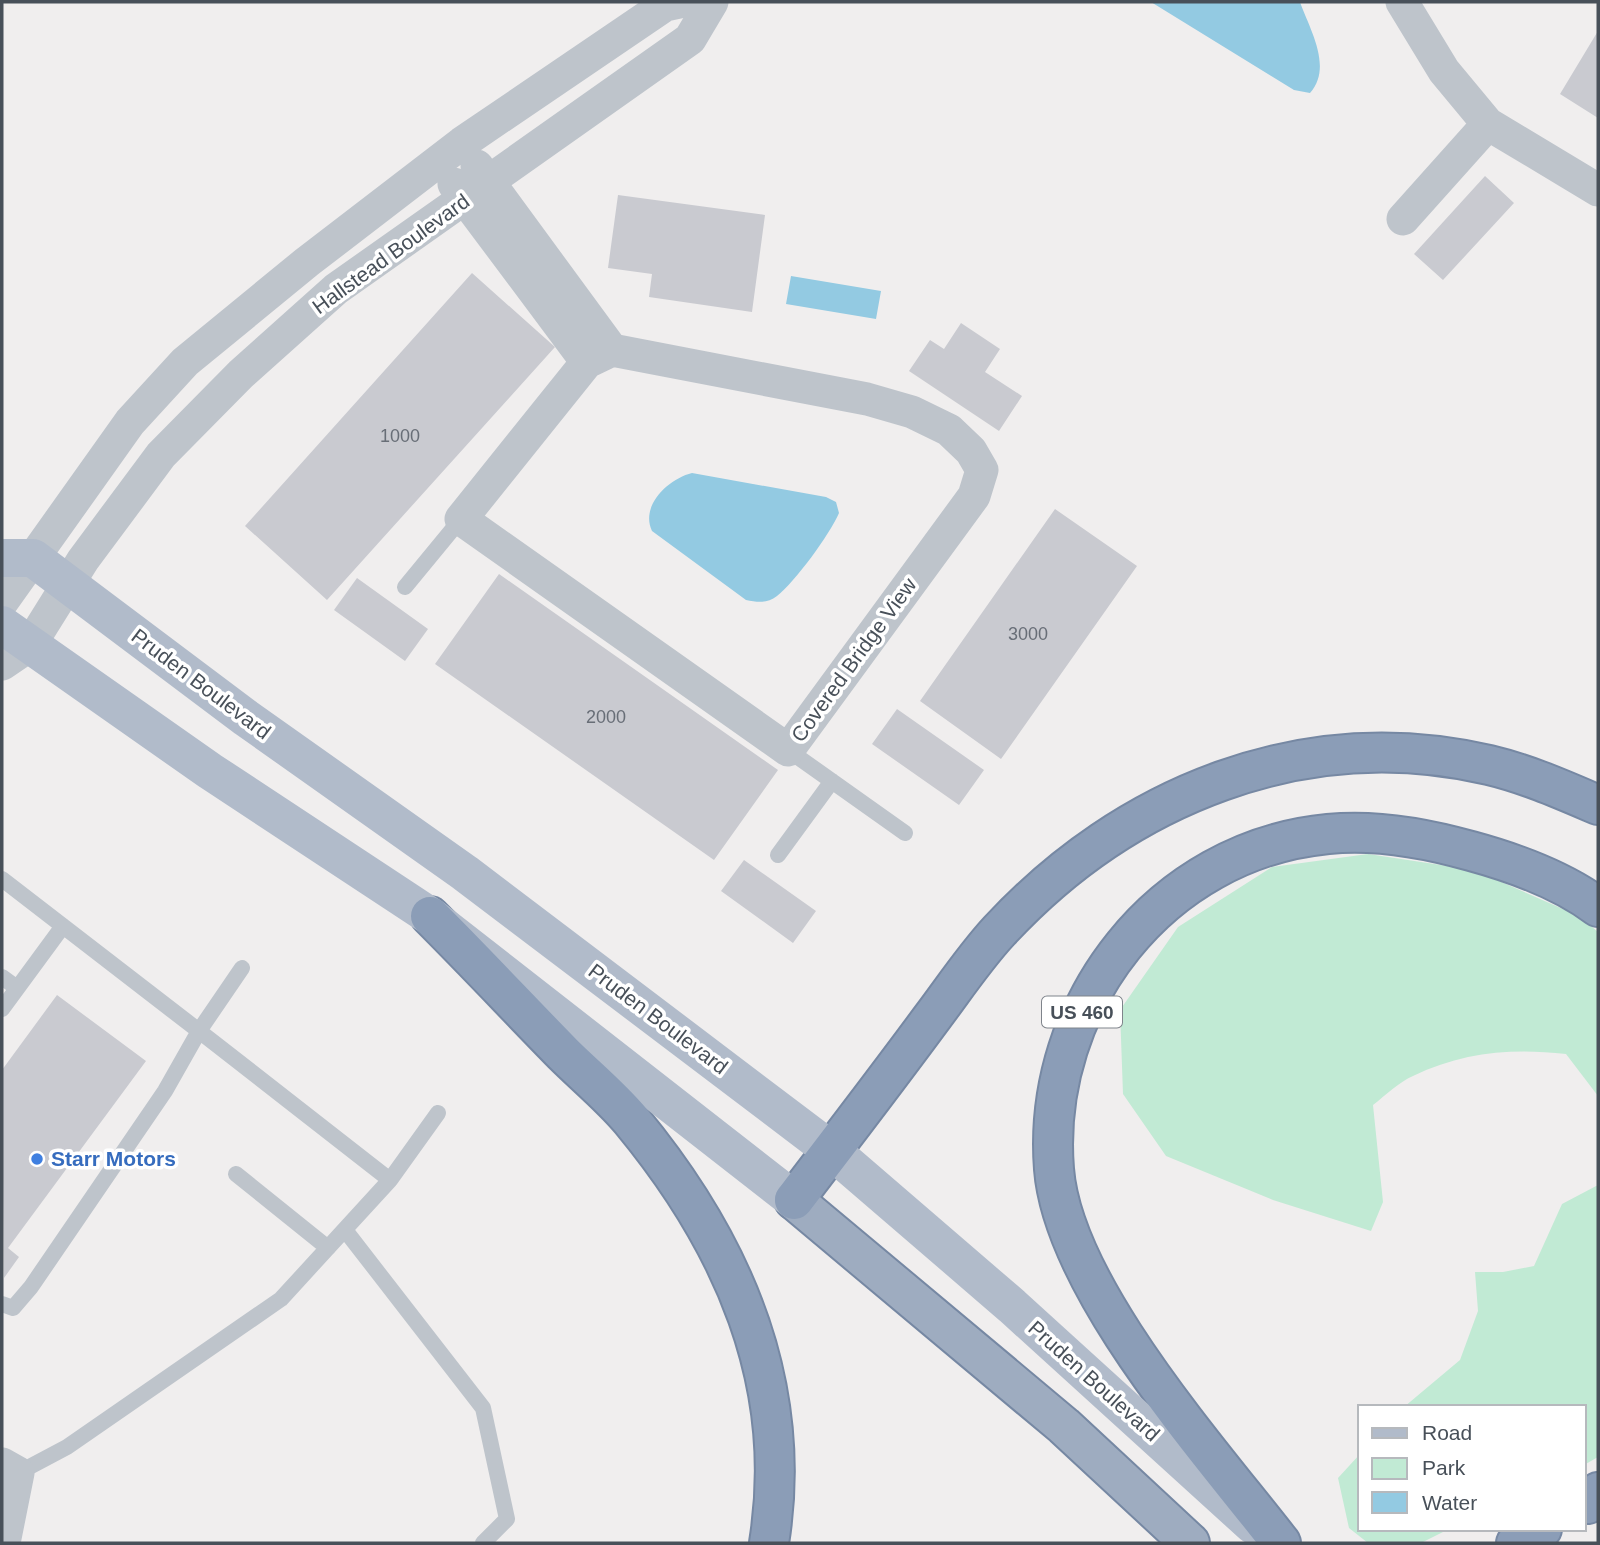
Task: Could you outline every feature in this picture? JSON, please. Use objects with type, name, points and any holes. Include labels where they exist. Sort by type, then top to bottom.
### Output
[{"type":"highway","points":[[1190,1543],[1065,1426],[794,1200],[997,933],[1038,892],[1094,847],[1168,802],[1222,779],[1267,766],[1360,754],[1431,756],[1489,765],[1546,782],[1598,805]]},
{"type":"highway","name":"US 460","points":[[1281,1543],[1142,1360],[1083,1266],[1065,1219],[1054,1170],[1054,1128],[1061,1075],[1076,1024],[1093,988],[1112,956],[1142,920],[1186,885],[1236,858],[1281,842],[1327,834],[1375,833],[1434,841],[1494,857],[1542,875],[1598,907]]},
{"type":"highway","points":[[430,916],[628,1117],[671,1170],[707,1228],[746,1310],[771,1398],[776,1455],[769,1543]]},
{"type":"main road","name":"Pruden Boulevard","points":[[17,558],[68,585],[246,718],[465,873],[832,1151],[1012,1306],[1272,1543]]},
{"type":"main road","points":[[11,645],[210,771],[430,916],[794,1200]]},
{"type":"street","name":"Hallstead Boulevard","points":[[2,602],[17,558],[130,422],[185,362],[450,152],[665,5],[679,2]]},
{"type":"street","name":"Hallstead Boulevard","points":[[11,645],[68,585],[161,455],[241,374],[336,289],[690,39],[712,2]]},
{"type":"street","points":[[1402,2],[1444,71],[1488,124],[1598,190]]},
{"type":"street","points":[[1403,219],[1488,124]]},
{"type":"street","points":[[450,152],[600,356],[461,519]]},
{"type":"street","name":"Covered Bridge View","points":[[461,519],[788,750],[974,496],[982,470],[971,452],[949,430],[912,412],[867,399],[600,356]]},
{"type":"street","points":[[4,1543],[10,1469]]},
{"type":"lane","points":[[405,587],[461,519]]},
{"type":"lane","points":[[788,750],[905,833]]},
{"type":"lane","points":[[778,855],[832,781]]},
{"type":"lane","points":[[2,879],[390,1180]]},
{"type":"lane","points":[[2,1009],[63,926]]},
{"type":"lane","points":[[2,1304],[13,1308],[31,1287],[165,1091],[198,1031],[242,968]]},
{"type":"lane","points":[[2,977],[17,988]]},
{"type":"lane","points":[[10,1469],[67,1447],[281,1298],[390,1180],[438,1113]]},
{"type":"lane","points":[[236,1174],[328,1248]]},
{"type":"lane","points":[[345,1230],[483,1408],[507,1519],[483,1543]]},
{"type":"green space","points":[[1368,854],[1474,870],[1579,916],[1598,932],[1598,1096],[1566,1054],[1507,1052],[1469,1057],[1432,1068],[1408,1079],[1373,1105],[1383,1202],[1371,1231],[1273,1200],[1166,1156],[1123,1094],[1120,1010],[1178,927],[1272,867]]},
{"type":"green space","points":[[1598,1185],[1598,1457],[1586,1464],[1586,1405],[1406,1405],[1460,1360],[1478,1311],[1475,1272],[1503,1272],[1534,1266],[1562,1204]]},
{"type":"green space","points":[[1358,1456],[1358,1531],[1445,1531],[1421,1543],[1368,1543],[1349,1528],[1338,1478]]},
{"type":"water","points":[[1151,2],[1300,2],[1314,36],[1320,60],[1317,83],[1310,93],[1294,90]]},
{"type":"water","points":[[791,276],[881,291],[876,319],[786,304]]},
{"type":"water","points":[[692,473],[826,497],[836,502],[839,513],[811,557],[777,596],[766,601],[746,600],[652,531],[649,522],[653,503],[666,487]]},
{"type":"building","points":[[1598,31],[1598,118],[1560,94]]},
{"type":"building","points":[[1485,176],[1514,203],[1443,280],[1414,254]]},
{"type":"building","points":[[618,195],[765,215],[752,312],[649,297],[652,274],[608,268]]},
{"type":"building","points":[[472,273],[555,347],[327,600],[245,526]]},
{"type":"building","points":[[961,323],[1000,349],[985,372],[1022,396],[999,431],[909,371],[930,340],[944,349]]},
{"type":"building","points":[[1055,509],[1137,566],[1001,759],[920,701]]},
{"type":"building","points":[[499,574],[778,770],[714,860],[435,664]]},
{"type":"building","points":[[357,578],[428,629],[405,661],[334,610]]},
{"type":"building","points":[[897,709],[984,770],[959,805],[872,744]]},
{"type":"building","points":[[744,860],[816,911],[793,943],[721,891]]},
{"type":"building","name":"Starr Motors","points":[[57,995],[146,1061],[8,1248],[19,1257],[4,1278],[2,1070]]},
{"type":"place","name":"Starr Motors","points":[[37,1159]]}]
